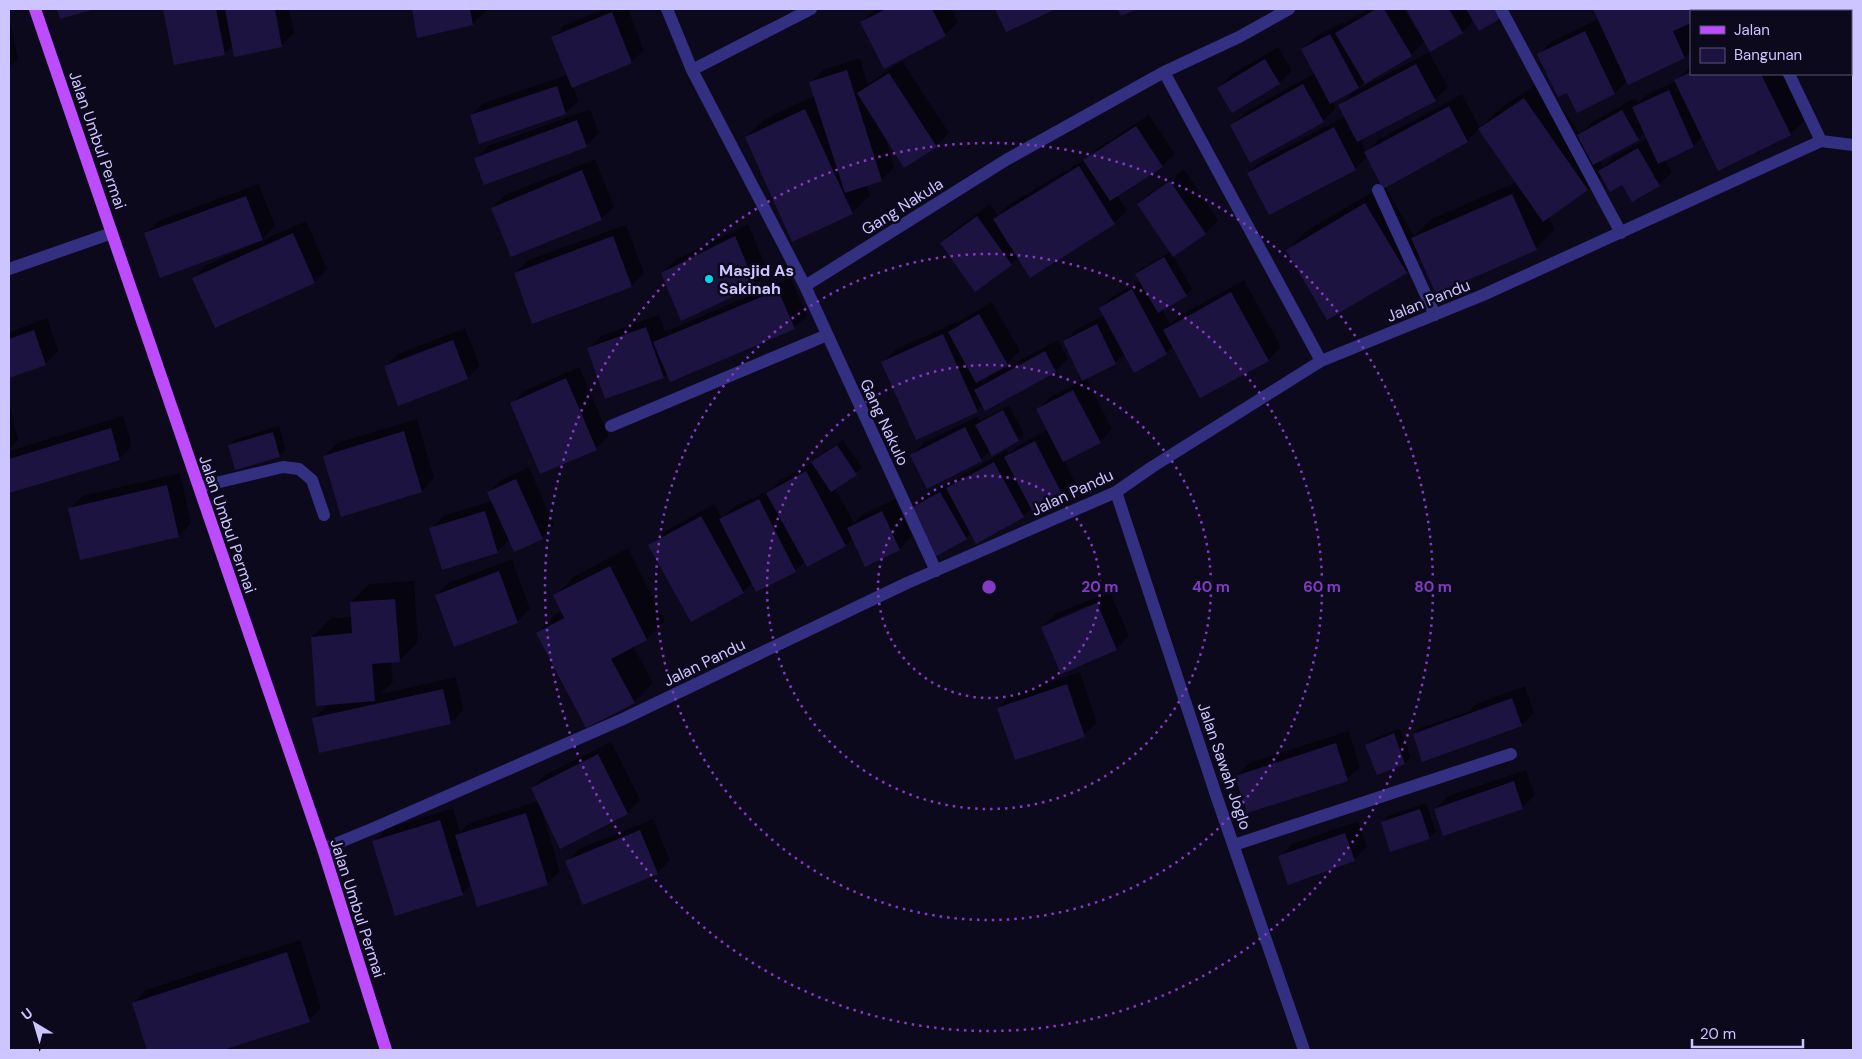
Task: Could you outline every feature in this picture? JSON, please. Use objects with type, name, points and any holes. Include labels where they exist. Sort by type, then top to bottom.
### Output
[{"type":"main road","name":"Jalan Umbul Permai","points":[[36,9],[323,849],[386,1050]]},
{"type":"street","points":[[667,9],[692,70],[805,286]]},
{"type":"street","points":[[692,70],[811,9]]},
{"type":"street","name":"Gang Nakula","points":[[805,286],[1006,160],[1164,72],[1239,37],[1289,9]]},
{"type":"street","points":[[1501,9],[1621,232]]},
{"type":"street","points":[[1164,72],[1321,361]]},
{"type":"street","points":[[1789,75],[1821,141],[1853,145]]},
{"type":"street","name":"Jalan Pandu","points":[[323,849],[622,719],[936,571],[1116,492],[1152,467],[1321,361],[1483,295],[1821,141]]},
{"type":"street","points":[[1378,190],[1435,315]]},
{"type":"street","points":[[9,269],[112,233]]},
{"type":"street","name":"Gang Nakulo","points":[[805,286],[936,571]]},
{"type":"street","points":[[610,426],[826,335]]},
{"type":"street","points":[[199,487],[282,467],[299,469],[312,480],[324,515]]},
{"type":"street","name":"Jalan Sawah Joglo","points":[[1116,492],[1304,1050]]},
{"type":"street","points":[[1234,845],[1511,754]]},
{"type":"building","points":[[57,9],[95,9],[60,19]]},
{"type":"building","points":[[163,9],[216,9],[225,55],[174,65]]},
{"type":"building","points":[[225,9],[275,9],[282,47],[234,57]]},
{"type":"building","points":[[412,9],[470,9],[473,25],[417,38]]},
{"type":"building","points":[[886,9],[932,9],[946,36],[884,69],[860,22]]},
{"type":"building","points":[[995,9],[1056,9],[1006,32]]},
{"type":"building","points":[[1118,9],[1137,9],[1121,16]]},
{"type":"building","points":[[1376,9],[1384,9],[1412,56],[1365,84],[1335,33]]},
{"type":"building","points":[[1406,9],[1449,9],[1463,33],[1430,52]]},
{"type":"building","points":[[1466,9],[1498,9],[1503,17],[1479,31]]},
{"type":"building","points":[[1593,9],[1721,9],[1690,10],[1690,23],[1673,31],[1685,58],[1628,85]]},
{"type":"building","points":[[612,12],[632,63],[572,88],[551,37]]},
{"type":"building","points":[[1585,31],[1615,94],[1577,113],[1567,93],[1558,97],[1537,54]]},
{"type":"building","points":[[1330,34],[1359,88],[1330,104],[1301,49]]},
{"type":"building","points":[[1265,59],[1280,84],[1232,113],[1217,88]]},
{"type":"building","points":[[1416,64],[1436,101],[1357,142],[1338,105]]},
{"type":"building","points":[[847,70],[882,181],[845,193],[809,82]]},
{"type":"building","points":[[1690,72],[1690,75],[1761,75],[1791,135],[1718,171],[1674,80]]},
{"type":"building","points":[[889,73],[937,147],[904,168],[857,93]]},
{"type":"building","points":[[1303,84],[1324,122],[1250,163],[1230,125]]},
{"type":"building","points":[[557,86],[566,114],[479,144],[470,115]]},
{"type":"building","points":[[1669,90],[1694,147],[1658,164],[1632,107]]},
{"type":"building","points":[[1524,98],[1588,190],[1543,222],[1478,129]]},
{"type":"building","points":[[1449,106],[1468,142],[1383,189],[1364,152]]},
{"type":"building","points":[[805,109],[853,214],[792,242],[745,137]]},
{"type":"building","points":[[1622,110],[1639,140],[1593,165],[1577,135]]},
{"type":"building","points":[[577,120],[587,147],[484,185],[474,158]]},
{"type":"building","points":[[1136,126],[1163,167],[1110,201],[1083,160]]},
{"type":"building","points":[[1334,127],[1356,170],[1269,215],[1247,173]]},
{"type":"building","points":[[1638,148],[1660,186],[1632,202],[1622,185],[1610,192],[1598,171]]},
{"type":"building","points":[[1079,166],[1115,224],[1030,278],[993,219]]},
{"type":"building","points":[[582,170],[602,220],[511,257],[491,208]]},
{"type":"building","points":[[1170,181],[1206,234],[1173,257],[1137,204]]},
{"type":"building","points":[[1512,194],[1537,250],[1436,294],[1411,238]]},
{"type":"building","points":[[246,196],[263,240],[160,278],[144,233]]},
{"type":"building","points":[[1365,203],[1407,273],[1327,320],[1286,250]]},
{"type":"building","points":[[977,216],[1012,265],[975,292],[940,243]]},
{"type":"building","points":[[293,233],[315,283],[215,328],[192,278]]},
{"type":"building","points":[[613,236],[632,287],[532,324],[514,273]]},
{"type":"building","name":"Masjid As Sakinah","points":[[735,236],[756,286],[681,321],[661,273]]},
{"type":"building","points":[[1164,257],[1187,296],[1158,313],[1135,274]]},
{"type":"building","points":[[1132,289],[1167,354],[1134,373],[1099,308]]},
{"type":"building","points":[[778,290],[795,329],[670,382],[653,342]]},
{"type":"building","points":[[1231,292],[1269,361],[1200,398],[1163,330]]},
{"type":"building","points":[[979,314],[1008,365],[976,383],[948,332]]},
{"type":"building","points":[[1097,324],[1116,364],[1082,381],[1063,341]]},
{"type":"building","points":[[646,327],[664,378],[605,399],[587,348]]},
{"type":"building","points":[[34,330],[46,365],[9,378],[9,339]]},
{"type":"building","points":[[943,334],[978,412],[916,440],[881,362]]},
{"type":"building","points":[[453,340],[468,379],[398,406],[384,366]]},
{"type":"building","points":[[1045,351],[1056,372],[985,411],[974,390]]},
{"type":"building","points":[[566,378],[597,450],[540,474],[510,403]]},
{"type":"building","points":[[1073,390],[1101,443],[1063,462],[1036,409]]},
{"type":"building","points":[[1003,410],[1019,441],[992,456],[975,425]]},
{"type":"building","points":[[965,427],[982,461],[927,489],[910,455]]},
{"type":"building","points":[[111,428],[120,460],[9,493],[9,459]]},
{"type":"building","points":[[404,431],[422,492],[341,517],[323,456]]},
{"type":"building","points":[[273,432],[280,457],[235,470],[228,445]]},
{"type":"building","points":[[1035,441],[1066,502],[1036,518],[1004,457]]},
{"type":"building","points":[[837,445],[857,475],[831,492],[811,462]]},
{"type":"building","points":[[994,462],[1024,517],[976,544],[946,488]]},
{"type":"building","points":[[806,471],[846,546],[807,567],[766,493]]},
{"type":"building","points":[[516,479],[543,539],[514,552],[487,492]]},
{"type":"building","points":[[167,485],[179,537],[80,560],[68,508]]},
{"type":"building","points":[[940,492],[967,539],[935,557],[909,509]]},
{"type":"building","points":[[759,499],[796,572],[756,592],[719,519]]},
{"type":"building","points":[[485,511],[498,553],[442,570],[429,528]]},
{"type":"building","points":[[882,511],[900,550],[865,567],[847,528]]},
{"type":"building","points":[[701,516],[744,593],[691,622],[648,545]]},
{"type":"building","points":[[610,566],[647,640],[611,659],[635,703],[586,728],[536,633],[564,618],[553,595]]},
{"type":"building","points":[[499,571],[518,623],[454,647],[435,595]]},
{"type":"building","points":[[395,599],[400,662],[372,664],[375,701],[316,706],[311,637],[352,633],[350,602]]},
{"type":"building","points":[[1097,603],[1117,650],[1061,674],[1041,627]]},
{"type":"building","points":[[1067,684],[1085,737],[1015,760],[997,708]]},
{"type":"building","points":[[443,689],[451,724],[319,753],[312,718]]},
{"type":"building","points":[[1512,698],[1522,726],[1422,762],[1413,734]]},
{"type":"building","points":[[1394,733],[1405,764],[1377,775],[1365,745]]},
{"type":"building","points":[[1336,743],[1348,781],[1247,813],[1235,776]]},
{"type":"building","points":[[598,754],[628,814],[560,849],[531,788]]},
{"type":"building","points":[[1514,781],[1523,809],[1443,836],[1434,809]]},
{"type":"building","points":[[1420,809],[1430,839],[1390,852],[1381,822]]},
{"type":"building","points":[[526,813],[548,885],[477,907],[455,835]]},
{"type":"building","points":[[440,820],[463,895],[395,916],[372,841]]},
{"type":"building","points":[[640,830],[658,874],[583,905],[565,861]]},
{"type":"building","points":[[1345,833],[1355,861],[1288,885],[1278,856]]},
{"type":"building","points":[[287,952],[310,1022],[223,1050],[147,1050],[132,1003]]},
{"type":"place","name":"Masjid As Sakinah","points":[[709,279]]}]
